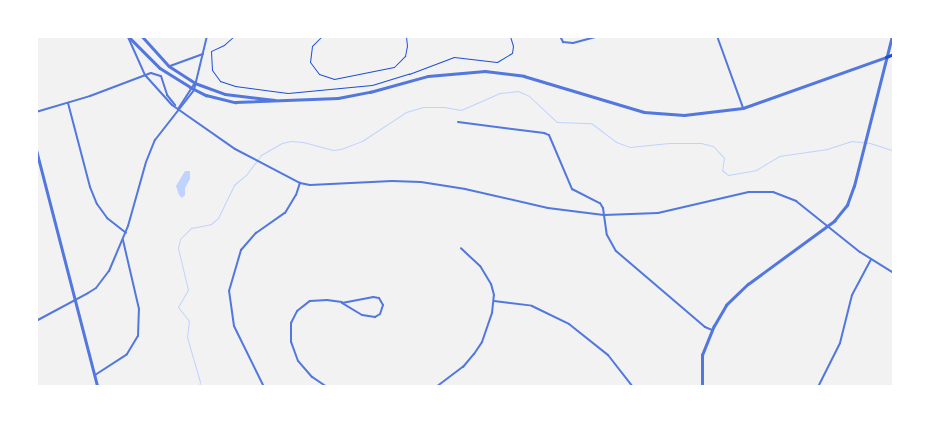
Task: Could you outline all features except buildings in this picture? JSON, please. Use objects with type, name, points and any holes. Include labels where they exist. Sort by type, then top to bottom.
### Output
[{"type":"main road","points":[[886,57],[894,54]]},
{"type":"street","points":[[128,36],[145,75],[178,109],[235,149],[300,183],[324,185],[392,181],[421,182],[465,189],[548,208],[604,216],[672,211],[763,191],[773,192],[796,201],[871,260],[894,273]]},
{"type":"street","points":[[128,36],[160,68],[194,90],[235,102],[338,98],[370,92],[428,76],[485,71],[524,76],[644,112],[684,115],[743,108],[886,57]]},
{"type":"street","points":[[142,36],[169,66],[195,83],[225,94],[276,101]]},
{"type":"street","points":[[178,109],[182,107],[194,90],[207,37],[223,36]]},
{"type":"street","points":[[560,36],[563,42],[574,43],[599,36]]},
{"type":"street","points":[[717,36],[743,108]]},
{"type":"street","points":[[702,387],[702,356],[721,313],[736,294],[842,213],[850,199],[892,36]]},
{"type":"street","points":[[169,66],[203,54]]},
{"type":"street","points":[[36,112],[156,73],[162,76],[168,95],[175,106]]},
{"type":"street","points":[[36,321],[96,288],[104,279],[126,233],[146,162],[155,140],[178,109],[190,87],[195,83]]},
{"type":"street","points":[[68,102],[96,204],[107,218],[126,233]]},
{"type":"street","points":[[458,122],[544,132],[549,135],[568,184],[572,189],[600,202],[607,235],[616,251],[704,327],[712,330]]},
{"type":"street","points":[[36,148],[98,387]]},
{"type":"street","points":[[264,387],[234,326],[229,291],[241,250],[256,233],[285,213],[296,195],[300,183]]},
{"type":"street","points":[[95,375],[121,360],[133,348],[138,336],[139,309],[123,240]]},
{"type":"street","points":[[436,387],[463,367],[474,354],[488,329],[494,301],[494,294],[486,275],[475,260],[461,248]]},
{"type":"street","points":[[818,387],[840,343],[852,295],[871,260]]},
{"type":"street","points":[[327,387],[306,371],[298,361],[291,342],[291,323],[297,310],[310,301],[342,302],[375,297],[382,301],[382,310],[377,316],[370,317],[356,312],[342,302]]},
{"type":"street","points":[[494,301],[532,306],[569,324],[608,355],[633,387]]},
{"type":"path","points":[[234,36],[224,45],[211,51],[212,70],[217,78],[223,83],[235,86],[288,93],[372,85],[409,74],[454,57],[497,62],[512,53],[513,46],[510,36]]},
{"type":"path","points":[[322,36],[312,46],[310,62],[319,74],[334,79],[394,66],[405,56],[406,36]]},
{"type":"water","points":[[185,171],[190,171],[190,179],[185,188],[185,195],[182,198],[176,186]]},
{"type":"waterway","points":[[199,387],[200,382],[187,337],[189,321],[178,307],[188,290],[178,248],[180,239],[191,228],[211,224],[218,218],[234,185],[246,175],[261,155],[282,143],[291,141],[303,142],[333,150],[341,149],[362,141],[406,112],[423,107],[444,107],[461,110],[500,93],[518,91],[529,96],[557,122],[591,123],[616,142],[630,147],[669,143],[701,143],[713,146],[724,158],[722,170],[728,175],[756,170],[779,156],[827,149],[851,141],[870,143],[894,151]]}]
